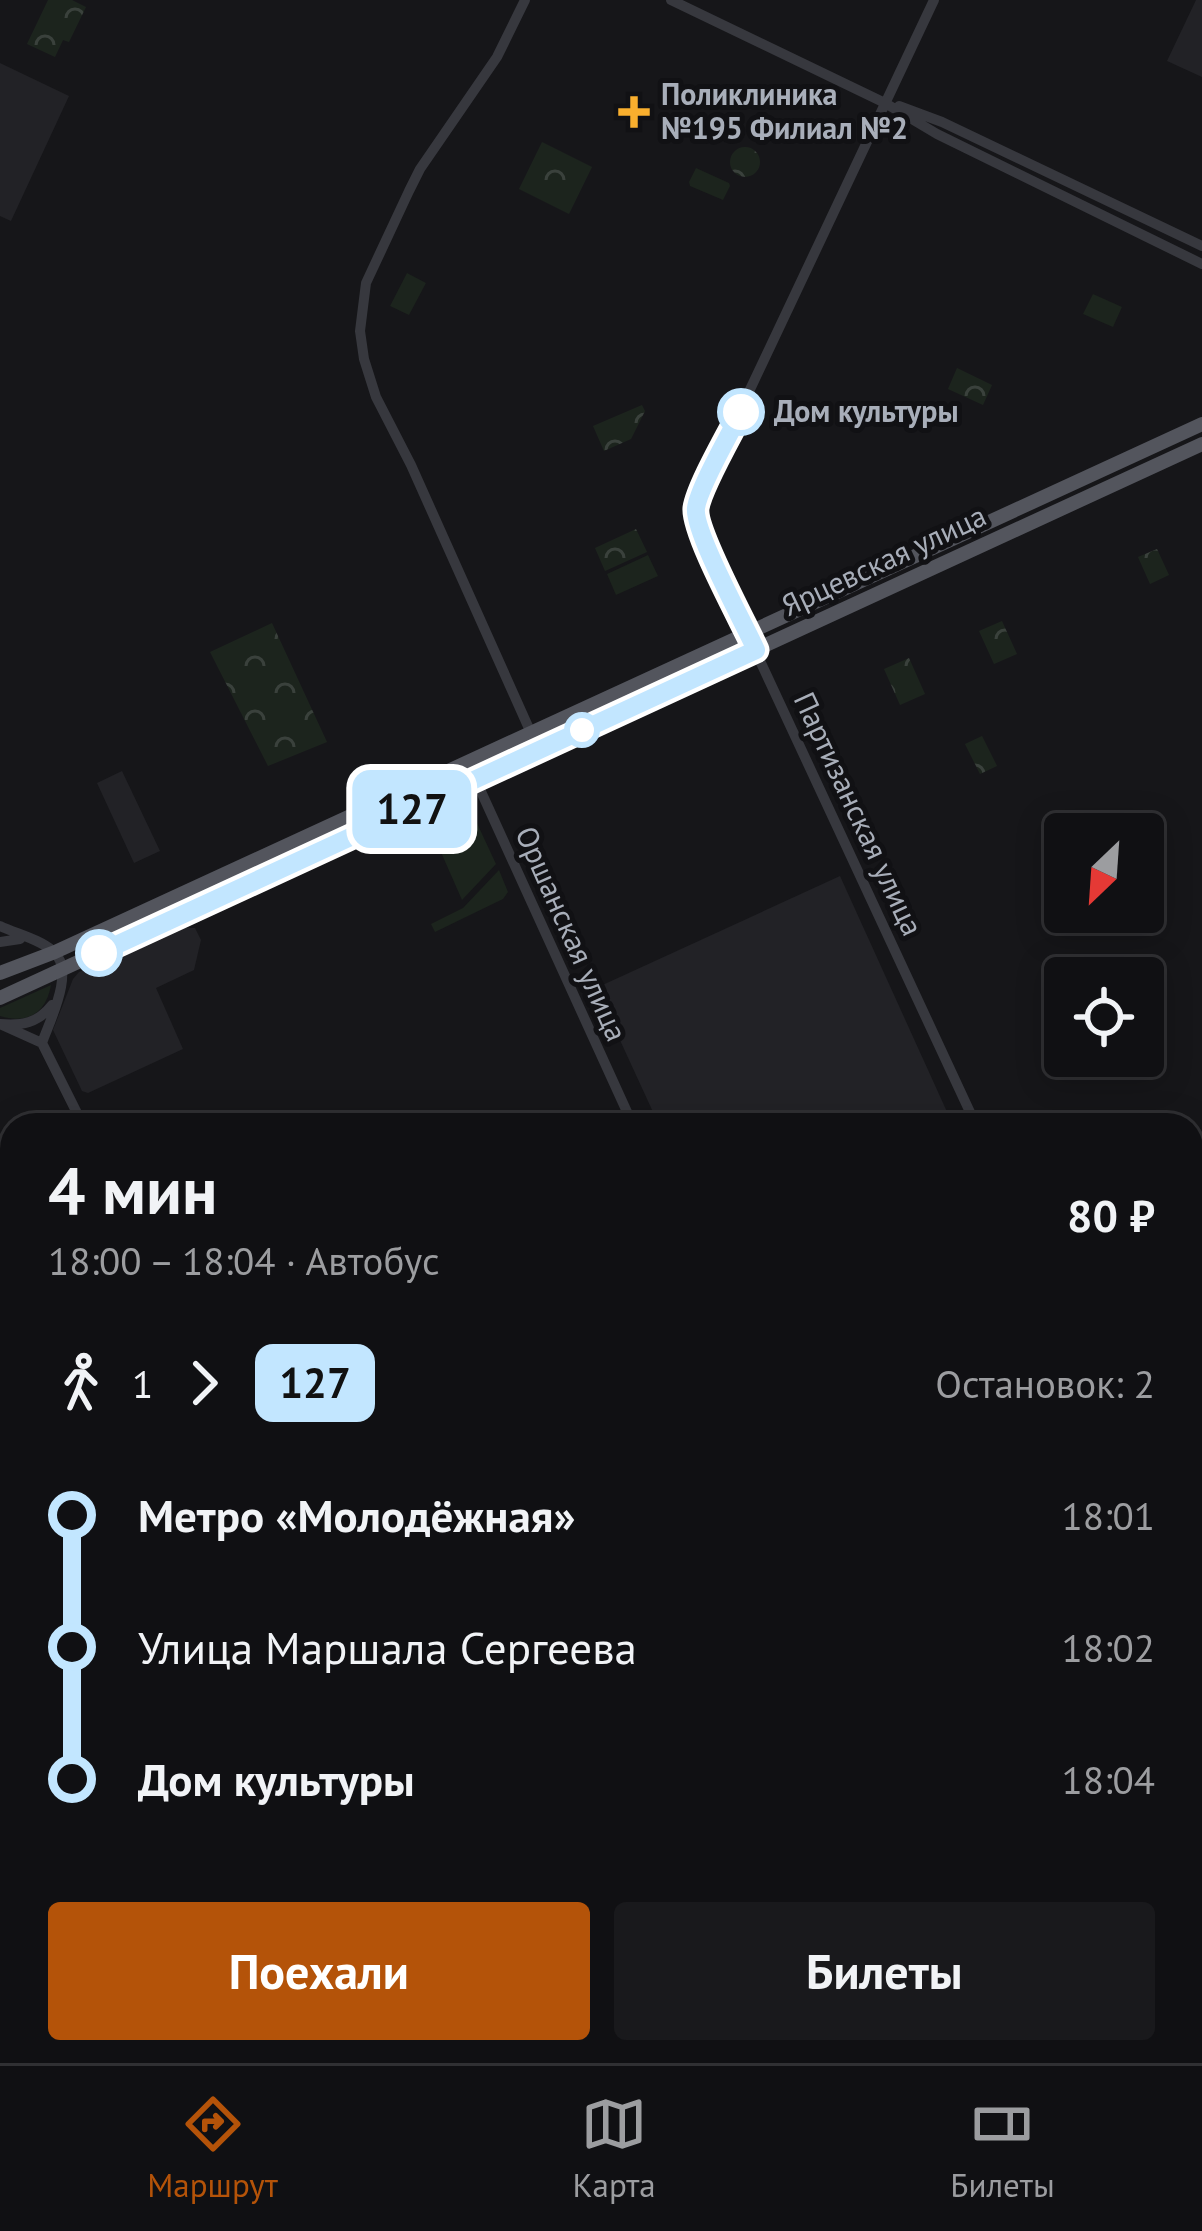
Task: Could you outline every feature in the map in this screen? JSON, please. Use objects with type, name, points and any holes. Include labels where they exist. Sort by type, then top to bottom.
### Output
[{"type":"main road","name":"Ярцевская улица","points":[[0,973],[55,952],[1202,424]]},
{"type":"main road","name":"Ярцевская улица","points":[[0,998],[1202,443]]},
{"type":"street","points":[[525,0],[497,57],[409,191],[366,283],[360,331],[376,397],[531,733]]},
{"type":"street","points":[[670,0],[1202,264]]},
{"type":"street","name":"Партизанская улица","points":[[934,0],[696,506],[697,523],[970,1113]]},
{"type":"street","points":[[884,103],[942,122],[1202,246]]},
{"type":"street","name":"Оршанская улица","points":[[468,763],[627,1113]]},
{"type":"street","points":[[0,926],[55,952],[64,969],[42,1043]]},
{"type":"street","points":[[0,942],[30,940]]},
{"type":"street","points":[[0,1024],[35,1021],[58,997]]},
{"type":"street","points":[[0,1024],[42,1043],[77,1113]]},
{"type":"shaded area","points":[[1196,0],[1202,0],[1202,77],[1167,61]]},
{"type":"shaded area","points":[[0,63],[69,96],[11,221],[0,216]]},
{"type":"shaded area","points":[[122,771],[160,851],[134,863],[97,783]]},
{"type":"shaded area","points":[[840,876],[948,1113],[653,1113],[596,988]]},
{"type":"shaded area","points":[[178,928],[195,928],[201,940],[194,970],[156,988],[183,1049],[88,1093],[82,1091],[53,1030],[73,979],[79,972]]},
{"type":"green space","points":[[48,0],[72,0],[86,7],[69,42],[63,40],[55,57],[27,44]]},
{"type":"green space","points":[[542,142],[592,167],[569,214],[519,189]]},
{"type":"green space","points":[[745,147],[756,151],[760,162],[756,173],[745,177],[734,173],[730,162],[734,151]]},
{"type":"green space","points":[[696,168],[729,183],[723,200],[690,186]]},
{"type":"green space","points":[[407,273],[426,283],[409,315],[390,306]]},
{"type":"green space","points":[[1093,294],[1122,307],[1113,327],[1083,314]]},
{"type":"green space","points":[[957,368],[992,385],[983,405],[948,389]]},
{"type":"green space","points":[[642,405],[645,411],[631,439],[604,451],[593,426]]},
{"type":"green space","points":[[636,529],[647,552],[605,571],[595,548]]},
{"type":"green space","points":[[1157,549],[1169,575],[1150,584],[1138,557]]},
{"type":"green space","points":[[648,555],[658,576],[616,595],[607,574]]},
{"type":"green space","points":[[1002,621],[1017,654],[994,664],[979,631]]},
{"type":"green space","points":[[272,623],[327,742],[268,766],[210,652]]},
{"type":"green space","points":[[909,658],[925,694],[900,705],[884,669]]},
{"type":"green space","points":[[982,736],[997,766],[980,774],[965,744]]},
{"type":"green space","points":[[469,806],[496,864],[462,900],[440,850],[431,854],[429,844],[452,852],[462,833],[448,826],[463,817],[463,807]]},
{"type":"green space","points":[[419,822],[448,827],[466,838],[471,844],[463,863],[446,849],[422,842],[415,829]]},
{"type":"green space","points":[[499,870],[508,892],[503,899],[435,932],[431,924],[463,908]]},
{"type":"green space","points":[[51,985],[45,1003],[34,1014],[19,1019],[0,1016],[0,1008]]},
{"type":"bus line","name":"127","points":[[99,953],[756,650],[696,514],[703,489],[741,412]]},
{"type":"place","name":"Поликлиника №195 Филиал №2","points":[[634,112]]},
{"type":"place","name":"Дом культуры","points":[[741,412]]}]
